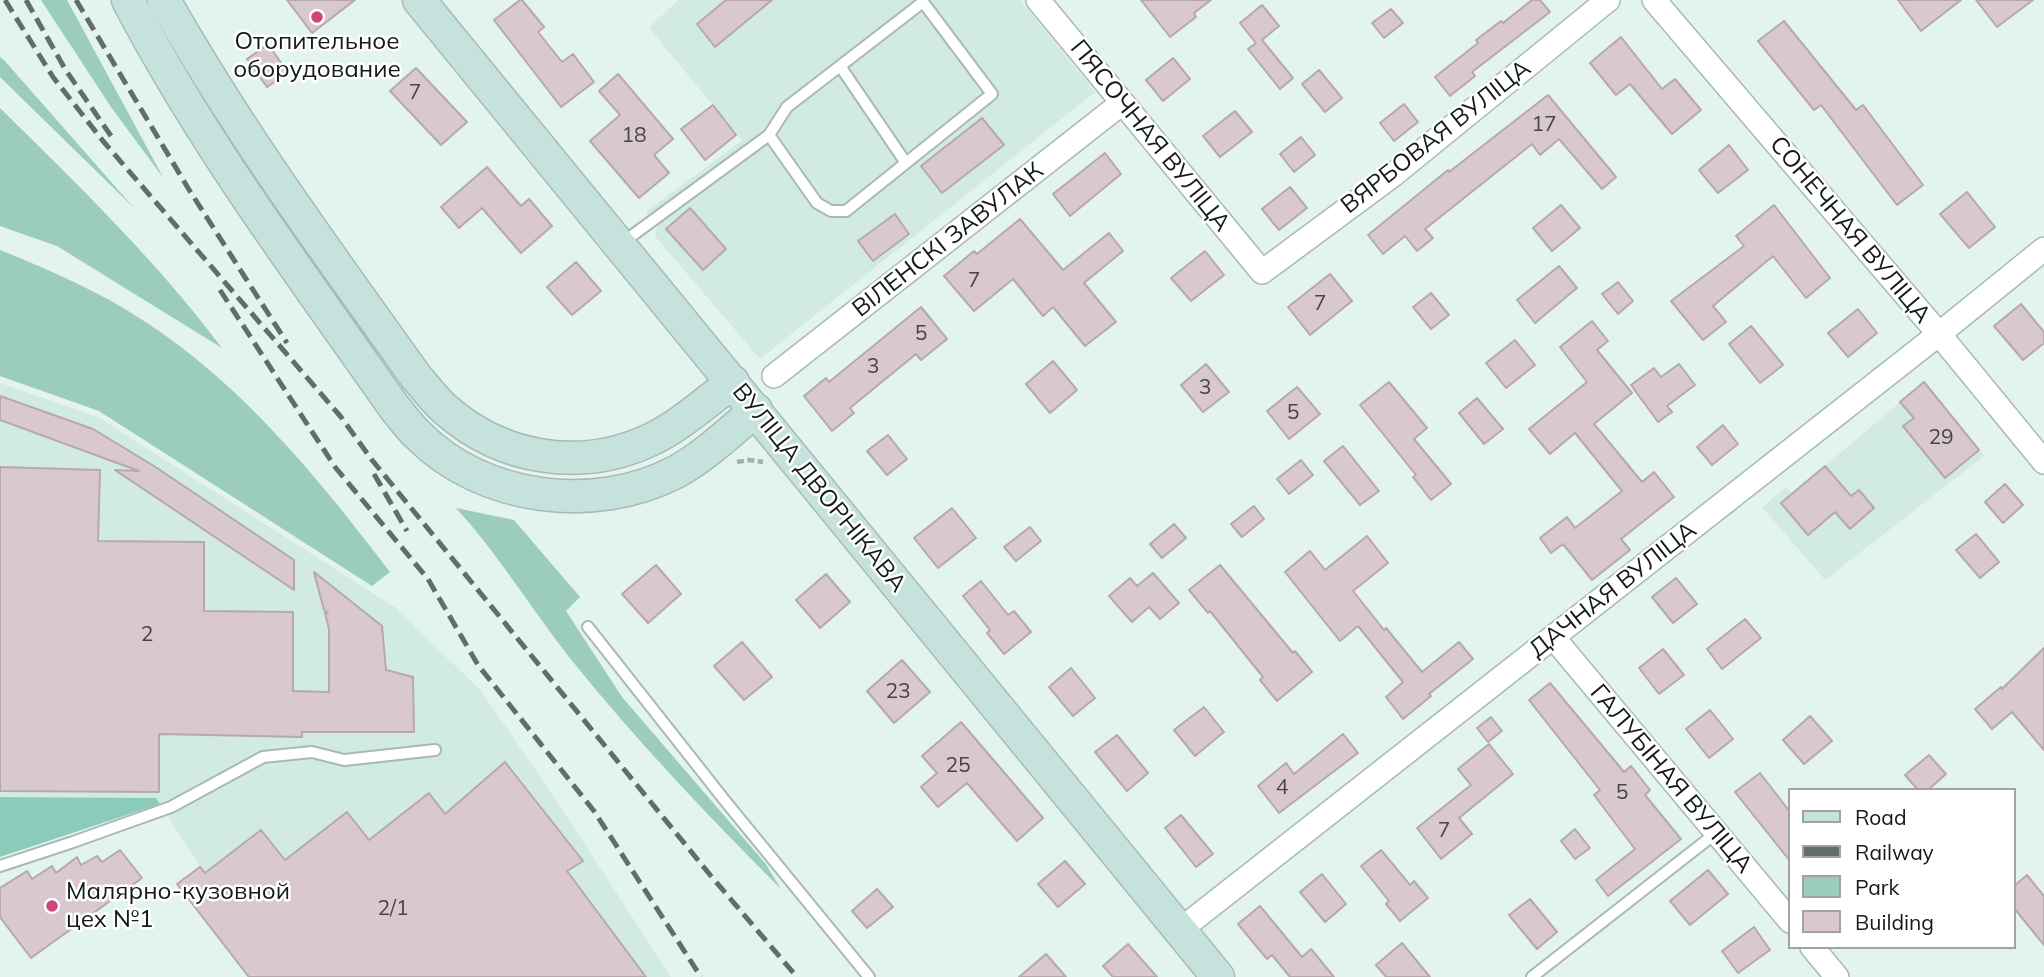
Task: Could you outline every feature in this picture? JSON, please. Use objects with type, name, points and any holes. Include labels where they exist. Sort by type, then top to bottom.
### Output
[{"type":"main road","points":[[128,0],[177,87],[232,175],[394,407],[419,437],[451,461],[482,478],[517,490],[556,496],[598,496],[636,488],[676,471],[702,454],[756,410]]},
{"type":"main road","points":[[164,0],[204,71],[260,158],[417,378],[445,410],[472,429],[508,448],[544,456],[581,459],[613,455],[652,440],[678,424],[733,382]]},
{"type":"main road","name":"ВУЛІЦА ДВОРНІКАВА","points":[[419,0],[1219,977]]},
{"type":"street","name":"ПЯСОЧНАЯ ВУЛІЦА","points":[[1038,0],[1262,272]]},
{"type":"street","name":"ВЯРБОВАЯ ВУЛІЦА","points":[[1262,272],[1393,175],[1608,0]]},
{"type":"street","name":"СОНЕЧНАЯ ВУЛІЦА","points":[[1654,0],[1940,334],[2044,462]]},
{"type":"street","name":"ВІЛЕНСКІ ЗАВУЛАК","points":[[774,376],[1122,103]]},
{"type":"street","name":"ДАЧНАЯ ВУЛІЦА","points":[[1180,930],[2044,250]]},
{"type":"street","name":"ГАЛУБІНАЯ ВУЛІЦА","points":[[1553,637],[1788,919]]},
{"type":"street","points":[[1814,949],[1837,977]]},
{"type":"lane","points":[[620,244],[769,135],[787,107],[923,2],[992,94],[846,211],[831,211],[817,203],[769,135]]},
{"type":"lane","points":[[840,66],[906,163]]},
{"type":"lane","points":[[588,627],[869,977]]},
{"type":"lane","points":[[0,866],[171,807],[263,757],[312,752],[344,760],[435,750]]},
{"type":"lane","points":[[1532,977],[1716,833]]},
{"type":"shaded area","points":[[678,0],[1020,0],[1095,92],[760,359],[655,236],[657,227],[646,212],[742,140],[649,28]]},
{"type":"shaded area","points":[[1924,382],[1984,456],[1825,580],[1762,507],[1786,487],[1792,494]]},
{"type":"shaded area","points":[[0,383],[98,417],[396,608],[481,691],[554,797],[671,977],[249,977],[177,884],[200,866],[156,798],[0,797]]},
{"type":"green space","points":[[41,0],[67,0],[164,179],[111,107]]},
{"type":"green space","points":[[0,57],[4,60],[134,208],[0,77]]},
{"type":"green space","points":[[0,108],[143,254],[222,348],[57,246],[0,226]]},
{"type":"green space","points":[[0,250],[74,282],[127,310],[180,346],[214,374],[278,436],[336,503],[390,572],[372,586],[99,411],[0,376]]},
{"type":"green space","points":[[456,508],[514,520],[580,597],[566,611],[622,697],[765,863],[781,889],[699,805],[620,717],[569,657],[500,562]]},
{"type":"green space","points":[[0,797],[156,798],[160,804],[0,857]]},
{"type":"building","name":"Отопительное оборудование","points":[[287,0],[355,0],[312,33]]},
{"type":"building","points":[[520,0],[544,27],[538,32],[562,62],[573,54],[594,82],[561,107],[494,20]]},
{"type":"building","points":[[726,0],[772,0],[715,47],[697,24]]},
{"type":"building","points":[[1141,0],[1211,0],[1194,13],[1196,17],[1170,37]]},
{"type":"building","points":[[1532,0],[1540,0],[1550,12],[1472,72],[1475,76],[1450,96],[1435,77],[1478,43],[1476,40]]},
{"type":"building","points":[[1898,0],[1961,0],[1921,31]]},
{"type":"building","points":[[1976,0],[2033,0],[1997,27]]},
{"type":"building","points":[[1262,5],[1279,26],[1262,40],[1293,78],[1280,89],[1248,49],[1256,43],[1240,23]]},
{"type":"building","points":[[1391,9],[1403,23],[1384,38],[1372,23]]},
{"type":"building","points":[[1784,21],[1856,110],[1863,105],[1923,185],[1897,205],[1821,105],[1814,110],[1758,41]]},
{"type":"building","points":[[1621,37],[1662,89],[1675,79],[1701,110],[1672,134],[1630,84],[1616,95],[1590,63]]},
{"type":"building","points":[[268,44],[288,73],[267,87],[247,59]]},
{"type":"building","points":[[1173,58],[1190,79],[1163,101],[1146,80]]},
{"type":"building","points":[[416,68],[467,122],[441,145],[390,91]]},
{"type":"building","points":[[1319,70],[1342,98],[1325,112],[1302,84]]},
{"type":"building","points":[[618,74],[673,139],[654,155],[669,173],[639,198],[590,141],[620,115],[599,91]]},
{"type":"building","points":[[1548,95],[1616,177],[1602,189],[1559,139],[1540,155],[1532,144],[1425,229],[1433,238],[1417,251],[1405,236],[1383,254],[1368,235],[1448,170],[1449,172]]},
{"type":"building","points":[[1404,104],[1418,122],[1394,141],[1380,123]]},
{"type":"building","points":[[713,105],[736,135],[705,160],[681,129]]},
{"type":"building","points":[[1235,111],[1252,132],[1220,157],[1203,136]]},
{"type":"building","points":[[982,118],[1004,145],[942,193],[921,166]]},
{"type":"building","points":[[1301,137],[1315,155],[1294,172],[1280,154]]},
{"type":"building","points":[[1729,145],[1748,170],[1718,193],[1699,170]]},
{"type":"building","points":[[1105,153],[1121,174],[1070,216],[1053,194]]},
{"type":"building","points":[[487,167],[521,206],[529,199],[552,226],[521,253],[482,208],[459,228],[441,207]]},
{"type":"building","points":[[1290,187],[1307,208],[1279,230],[1262,209]]},
{"type":"building","points":[[1967,192],[1995,227],[1969,248],[1940,214]]},
{"type":"building","points":[[1561,205],[1580,228],[1552,251],[1533,228]]},
{"type":"building","points":[[1774,205],[1830,278],[1806,298],[1773,256],[1713,306],[1726,322],[1703,340],[1671,301],[1744,246],[1736,236]]},
{"type":"building","points":[[690,208],[726,249],[703,270],[666,229]]},
{"type":"building","points":[[895,214],[909,234],[873,261],[858,241]]},
{"type":"building","points":[[1020,219],[1063,270],[1109,233],[1123,251],[1084,283],[1116,322],[1085,346],[1053,307],[1043,316],[1013,279],[974,311],[944,276],[974,251],[977,254]]},
{"type":"building","points":[[1205,251],[1224,275],[1191,301],[1171,278]]},
{"type":"building","points":[[576,262],[601,291],[572,315],[547,287]]},
{"type":"building","points":[[1559,266],[1577,288],[1535,323],[1517,300]]},
{"type":"building","points":[[1330,274],[1352,301],[1310,335],[1288,307]]},
{"type":"building","points":[[1618,282],[1633,301],[1618,314],[1602,294]]},
{"type":"building","points":[[1431,293],[1449,315],[1431,329],[1413,307]]},
{"type":"building","points":[[2021,304],[2044,332],[2044,343],[2023,360],[1994,326]]},
{"type":"building","points":[[921,307],[947,339],[921,360],[916,354],[850,408],[854,413],[832,431],[804,396],[826,378],[829,382]]},
{"type":"building","points":[[1858,309],[1877,333],[1848,357],[1828,333]]},
{"type":"building","points":[[1592,321],[1608,341],[1597,350],[1632,393],[1594,424],[1642,482],[1654,472],[1674,497],[1621,539],[1630,550],[1592,580],[1563,544],[1551,553],[1540,538],[1567,517],[1575,528],[1622,491],[1575,433],[1550,454],[1529,429],[1587,382],[1560,347]]},
{"type":"building","points":[[1751,326],[1783,365],[1760,383],[1729,344]]},
{"type":"building","points":[[1515,340],[1535,365],[1506,388],[1486,363]]},
{"type":"building","points":[[1053,361],[1077,390],[1050,413],[1026,384]]},
{"type":"building","points":[[1206,364],[1229,392],[1203,412],[1181,385]]},
{"type":"building","points":[[1679,364],[1695,385],[1667,406],[1672,412],[1658,422],[1631,385],[1654,368],[1661,377]]},
{"type":"building","points":[[1389,382],[1427,428],[1414,439],[1451,484],[1431,500],[1413,477],[1416,475],[1360,405]]},
{"type":"building","points":[[1924,382],[1979,450],[1945,478],[1903,426],[1914,418],[1900,402]]},
{"type":"building","points":[[1297,387],[1320,414],[1289,439],[1267,411]]},
{"type":"building","points":[[0,396],[93,429],[154,466],[294,560],[294,590],[115,470],[139,471],[0,420]]},
{"type":"building","points":[[1477,398],[1503,429],[1484,444],[1459,413]]},
{"type":"building","points":[[1723,425],[1738,444],[1712,465],[1697,447]]},
{"type":"building","points":[[888,435],[907,459],[887,475],[867,451]]},
{"type":"building","points":[[1343,446],[1379,491],[1360,505],[1324,461]]},
{"type":"building","points":[[1301,460],[1313,475],[1289,494],[1277,479]]},
{"type":"building","points":[[1825,466],[1851,496],[1859,490],[1874,508],[1850,529],[1835,512],[1808,535],[1781,503]]},
{"type":"building","points":[[0,467],[100,470],[98,541],[204,542],[204,611],[293,612],[293,691],[329,692],[329,629],[325,613],[328,613],[324,610],[314,572],[382,626],[386,670],[413,677],[414,732],[302,732],[302,737],[159,734],[159,792],[0,791]]},
{"type":"building","points":[[2005,484],[2023,505],[2003,523],[1985,502]]},
{"type":"building","points":[[1254,506],[1264,519],[1242,537],[1231,524]]},
{"type":"building","points":[[952,508],[976,538],[938,568],[914,538]]},
{"type":"building","points":[[1174,524],[1186,538],[1162,558],[1150,544]]},
{"type":"building","points":[[1030,527],[1041,541],[1016,561],[1004,547]]},
{"type":"building","points":[[1976,534],[1999,562],[1980,578],[1956,550]]},
{"type":"building","points":[[1367,536],[1388,563],[1353,591],[1384,630],[1386,628],[1422,672],[1459,642],[1473,659],[1403,719],[1386,697],[1403,682],[1358,626],[1340,641],[1285,572],[1310,551],[1325,570]]},
{"type":"building","points":[[656,565],[681,594],[648,623],[622,594]]},
{"type":"building","points":[[1220,565],[1312,672],[1277,701],[1260,680],[1263,677],[1210,611],[1208,613],[1189,590]]},
{"type":"building","points":[[1153,573],[1179,603],[1160,619],[1149,607],[1132,622],[1109,596],[1130,578],[1137,586]]},
{"type":"building","points":[[826,574],[850,602],[820,628],[796,600]]},
{"type":"building","points":[[1676,578],[1697,604],[1673,623],[1652,597]]},
{"type":"building","points":[[981,581],[1008,615],[1014,611],[1031,632],[1004,654],[987,633],[990,630],[963,596]]},
{"type":"building","points":[[1745,619],[1761,638],[1722,669],[1707,649]]},
{"type":"building","points":[[742,642],[772,677],[744,700],[714,666]]},
{"type":"building","points":[[2044,648],[2044,750],[2012,712],[1992,729],[1975,709],[2001,687],[2002,689]]},
{"type":"building","points":[[1663,649],[1684,675],[1659,694],[1639,668]]},
{"type":"building","points":[[902,660],[930,692],[894,723],[867,691]]},
{"type":"building","points":[[1071,668],[1095,698],[1073,716],[1049,687]]},
{"type":"building","points":[[1550,683],[1624,772],[1631,766],[1650,790],[1645,795],[1681,839],[1608,896],[1596,880],[1635,849],[1594,795],[1600,790],[1529,700]]},
{"type":"building","points":[[1204,707],[1224,732],[1195,756],[1174,730]]},
{"type":"building","points":[[1710,710],[1733,739],[1709,758],[1686,729]]},
{"type":"building","points":[[1810,716],[1832,741],[1804,764],[1783,740]]},
{"type":"building","points":[[1491,717],[1502,731],[1488,742],[1477,728]]},
{"type":"building","points":[[961,722],[1043,818],[1017,841],[967,783],[938,807],[921,787],[937,773],[922,756]]},
{"type":"building","points":[[1343,734],[1358,753],[1279,813],[1258,786],[1286,763],[1294,774]]},
{"type":"building","points":[[1117,735],[1148,773],[1127,791],[1095,752]]},
{"type":"building","points":[[1489,744],[1513,774],[1459,818],[1472,834],[1441,859],[1417,828],[1471,785],[1458,769]]},
{"type":"building","points":[[1929,755],[1946,774],[1930,788],[1916,788],[1905,775]]},
{"type":"building","points":[[505,762],[583,861],[567,871],[646,977],[249,977],[177,884],[200,867],[205,873],[261,830],[285,860],[347,812],[369,840],[429,793],[445,814]]},
{"type":"building","points":[[1760,773],[1788,809],[1788,858],[1735,792]]},
{"type":"building","points":[[1181,815],[1213,854],[1196,867],[1165,828]]},
{"type":"building","points":[[1575,829],[1590,848],[1575,859],[1561,841]]},
{"type":"building","name":"Малярно-кузовной цех №1","points":[[120,850],[142,878],[31,958],[0,917],[0,888],[27,871],[32,879],[52,866],[56,873],[77,857],[81,865],[97,856],[102,862]]},
{"type":"building","points":[[1381,850],[1410,885],[1414,881],[1428,898],[1400,921],[1386,904],[1389,901],[1361,866]]},
{"type":"building","points":[[1065,861],[1085,884],[1058,907],[1038,884]]},
{"type":"building","points":[[1708,870],[1728,894],[1690,925],[1670,901]]},
{"type":"building","points":[[1322,874],[1346,904],[1325,922],[1300,892]]},
{"type":"building","points":[[2027,875],[2044,896],[2044,945],[2016,910],[2016,884]]},
{"type":"building","points":[[877,889],[893,907],[867,928],[852,911]]},
{"type":"building","points":[[1530,899],[1557,932],[1537,949],[1509,915]]},
{"type":"building","points":[[1260,906],[1302,957],[1311,949],[1334,977],[1290,977],[1272,955],[1267,959],[1238,924]]},
{"type":"building","points":[[1754,927],[1770,950],[1738,973],[1722,951]]},
{"type":"building","points":[[1402,943],[1430,977],[1386,977],[1376,965]]},
{"type":"building","points":[[1128,944],[1157,977],[1113,977],[1103,966]]},
{"type":"building","points":[[1046,954],[1066,977],[1019,977]]},
{"type":"railway","points":[[5,0],[53,77],[103,141],[341,417],[372,460],[711,876],[797,977]]},
{"type":"railway","points":[[26,0],[65,69],[111,136]]},
{"type":"railway","points":[[76,0],[188,188],[287,343]]},
{"type":"railway","points":[[220,290],[335,467],[428,579],[478,665],[594,811],[701,977]]},
{"type":"railway","points":[[374,474],[407,531]]},
{"type":"place","name":"Отопительное оборудование","points":[[317,17]]},
{"type":"place","name":"Малярно-кузовной цех №1","points":[[52,906]]}]
